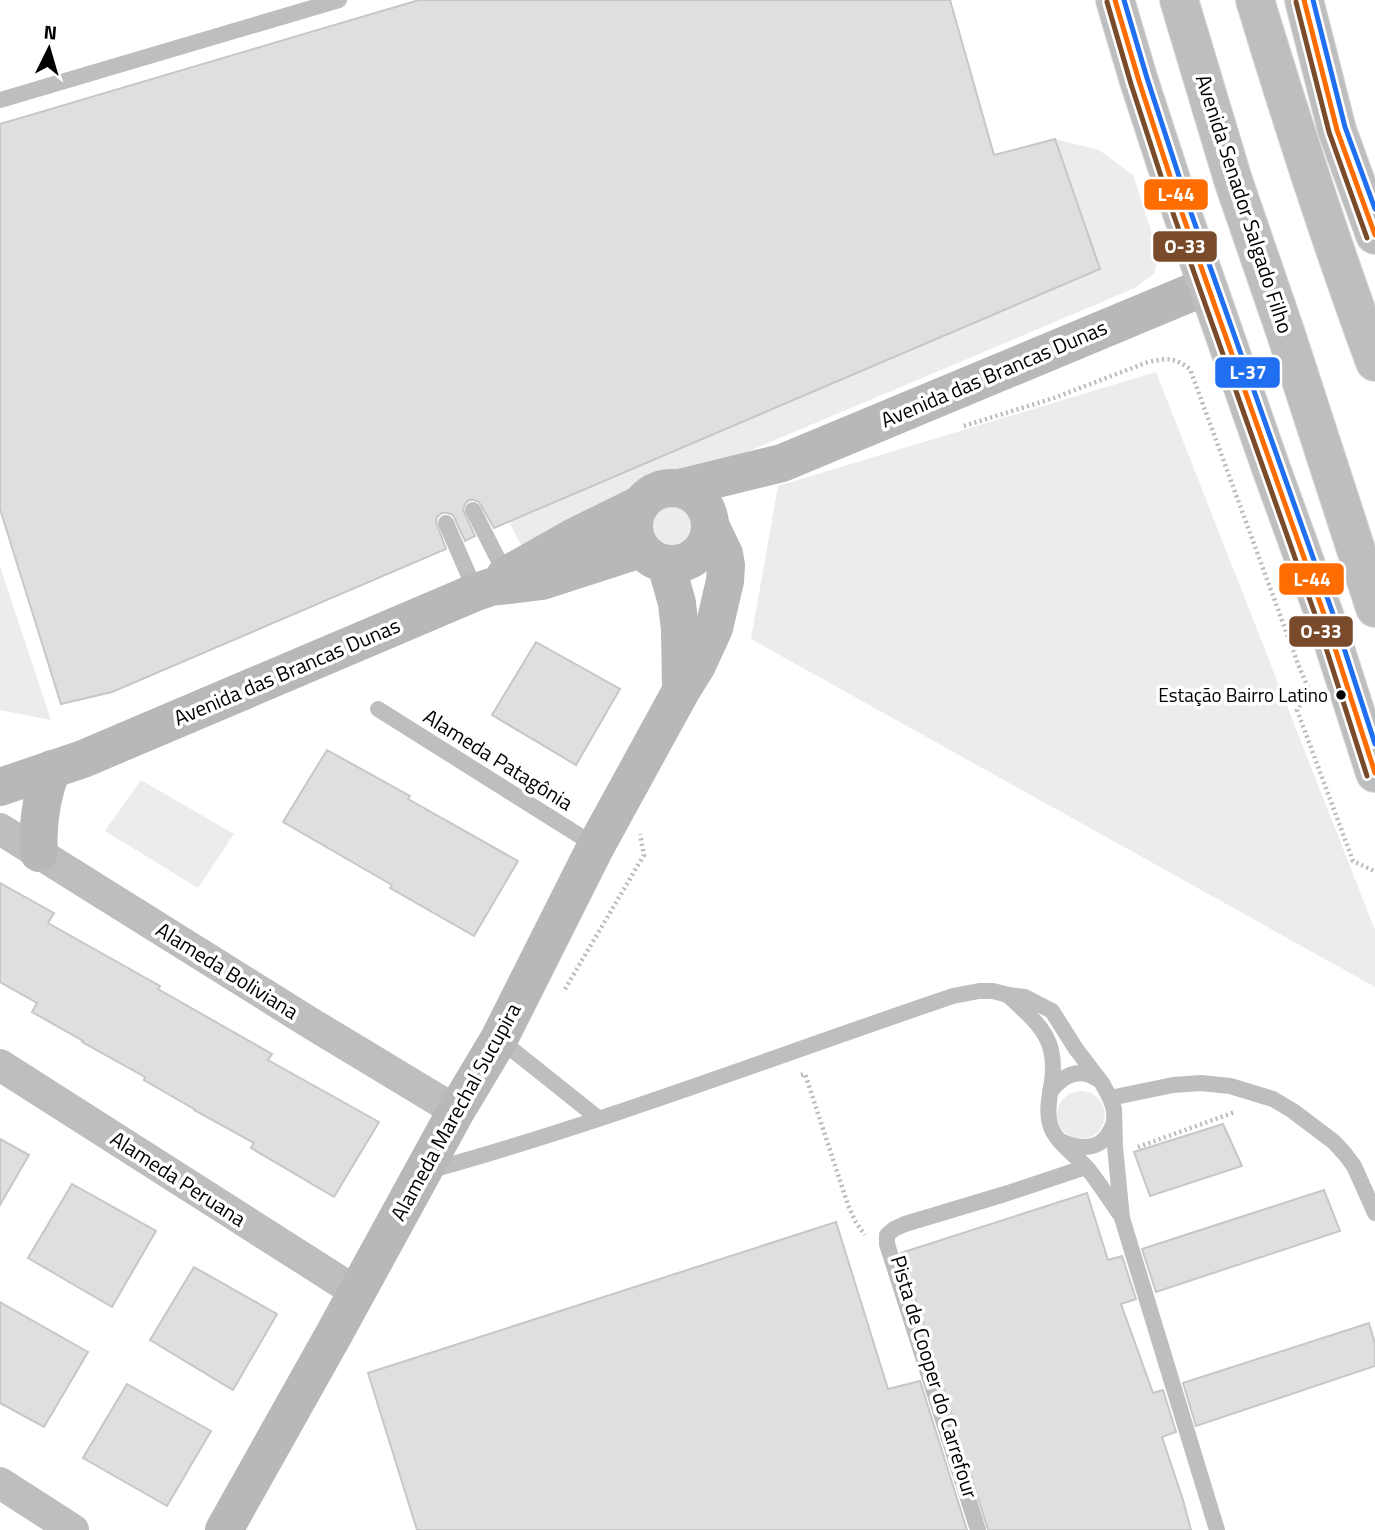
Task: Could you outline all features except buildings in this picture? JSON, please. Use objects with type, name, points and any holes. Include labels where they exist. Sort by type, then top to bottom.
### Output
[{"type":"main road","points":[[1115,0],[1207,286],[1325,617],[1375,773]]},
{"type":"main road","name":"Avenida Senador Salgado Filho","points":[[1179,0],[1233,180],[1375,608]]},
{"type":"main road","points":[[1255,0],[1294,129],[1375,362]]},
{"type":"main road","points":[[1304,0],[1337,130],[1367,188],[1375,235]]},
{"type":"main road","name":"Avenida das Brancas Dunas","points":[[699,509],[782,463],[1207,286]]},
{"type":"main road","points":[[670,487],[699,509],[708,539],[703,549],[692,559],[680,564],[654,556],[634,532],[634,518],[639,505],[659,490],[670,487]]},
{"type":"main road","name":"Avenida das Brancas Dunas","points":[[0,787],[68,764],[491,585],[574,537],[639,505]]},
{"type":"main road","name":"Alameda Marechal Sucupira","points":[[224,1530],[456,1111],[499,1039],[596,846],[697,665],[714,628],[726,565],[724,554],[699,509]]},
{"type":"main road","name":"Avenida das Brancas Dunas","points":[[491,585],[542,581],[654,556]]},
{"type":"main road","name":"Alameda Marechal Sucupira","points":[[654,556],[677,603],[681,691]]},
{"type":"main road","name":"Avenida das Brancas Dunas","points":[[0,760],[68,764]]},
{"type":"main road","points":[[39,853],[40,807],[45,788],[68,764]]},
{"type":"street","name":"Alameda Boliviana","points":[[0,829],[456,1111]]},
{"type":"street","name":"Alameda Peruana","points":[[0,1065],[356,1292]]},
{"type":"street","points":[[0,1483],[73,1530]]},
{"type":"lane","points":[[0,100],[338,0]]},
{"type":"lane","points":[[473,510],[491,585]]},
{"type":"lane","points":[[446,523],[491,585]]},
{"type":"lane","name":"Alameda Patagônia","points":[[378,709],[596,846]]},
{"type":"lane","points":[[422,1173],[487,1155],[953,996],[993,990],[1025,997],[1052,1011],[1110,1098],[1114,1110],[1116,1167],[1122,1217],[1217,1530]]},
{"type":"lane","points":[[1008,995],[1034,1019],[1046,1035],[1053,1051],[1050,1125],[1060,1141],[1086,1167],[1122,1217]]},
{"type":"lane","points":[[499,1039],[598,1118]]},
{"type":"lane","points":[[1050,1092],[1058,1081],[1067,1075],[1080,1072],[1092,1075],[1102,1083]]},
{"type":"lane","points":[[1110,1098],[1201,1083],[1230,1086],[1273,1099],[1334,1142],[1345,1154],[1354,1166],[1375,1213]]},
{"type":"lane","points":[[1060,1141],[1072,1146],[1092,1146],[1111,1133],[1114,1121]]},
{"type":"lane","points":[[978,1530],[881,1243],[891,1231],[905,1224],[1086,1167]]},
{"type":"path","points":[[962,427],[1054,398],[1148,362],[1174,359],[1190,369],[1309,690],[1297,710],[1301,723],[1353,861],[1375,873]]},
{"type":"path","points":[[560,997],[644,855],[639,826]]},
{"type":"path","points":[[794,1077],[804,1074],[848,1205],[864,1234],[881,1243]]},
{"type":"path","points":[[1116,1167],[1134,1148],[1273,1099]]},
{"type":"shaded area","points":[[1055,139],[1099,150],[1133,175],[1159,255],[1154,274],[1135,288],[522,547],[509,522],[1099,269]]},
{"type":"shaded area","points":[[1156,372],[1375,930],[1375,987],[751,639],[778,486]]},
{"type":"shaded area","points":[[672,499],[691,507],[699,526],[691,545],[672,553],[653,545],[645,526],[653,507]]},
{"type":"shaded area","points":[[0,566],[51,720],[0,710]]},
{"type":"shaded area","points":[[141,780],[234,834],[198,888],[105,831]]},
{"type":"shaded area","points":[[1081,1091],[1098,1098],[1105,1115],[1098,1132],[1081,1139],[1064,1132],[1057,1115],[1064,1098]]},
{"type":"transit line","name":"L-44","points":[[1115,0],[1182,213],[1325,617],[1375,773]]},
{"type":"transit line","name":"L-37","points":[[1124,0],[1190,210],[1333,614],[1375,744]]},
{"type":"transit line","name":"L-44","points":[[1304,0],[1337,130],[1375,235]]},
{"type":"transit line","name":"L-37","points":[[1313,0],[1345,127],[1375,209]]},
{"type":"transit line","name":"O-33","points":[[1107,2],[1174,216],[1317,620],[1367,776]]},
{"type":"transit line","name":"O-33","points":[[1296,2],[1329,132],[1367,238]]},
{"type":"place","name":"Estação Bairro Latino","points":[[1341,695]]}]
